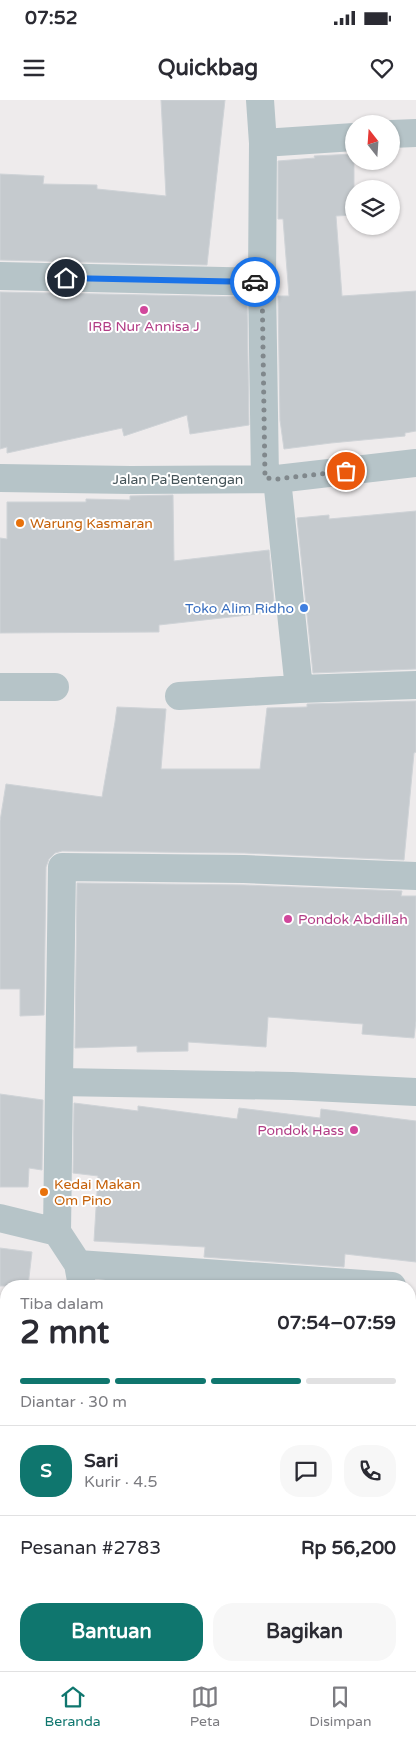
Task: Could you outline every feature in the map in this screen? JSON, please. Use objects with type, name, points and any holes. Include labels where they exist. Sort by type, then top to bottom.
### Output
[{"type":"street","points":[[260,100],[263,143],[262,282],[271,479],[298,689]]},
{"type":"street","points":[[400,134],[416,133]]},
{"type":"street","points":[[263,143],[345,138]]},
{"type":"street","points":[[0,276],[262,282]]},
{"type":"street","name":"Jalan Pa'Bentengan","points":[[0,478],[131,480],[271,479],[416,463]]},
{"type":"street","points":[[179,696],[416,685]]},
{"type":"street","points":[[0,687],[55,687]]},
{"type":"street","points":[[222,1280],[80,1275],[57,1232],[62,867],[244,869],[416,876]]},
{"type":"street","points":[[59,1082],[292,1086],[416,1092]]},
{"type":"street","points":[[0,1218],[57,1232]]},
{"type":"building","points":[[161,100],[225,100],[207,265],[0,260],[0,174],[44,176],[43,184],[97,185],[97,189],[166,196]]},
{"type":"building","points":[[345,154],[345,170],[354,170],[354,180],[345,180],[345,216],[336,216],[342,296],[416,291],[416,431],[405,433],[405,436],[284,449],[280,420],[278,296],[289,296],[283,219],[278,219],[278,161],[315,158],[314,156]]},
{"type":"building","points":[[0,292],[247,297],[249,425],[190,434],[187,415],[124,436],[122,428],[7,453],[7,447],[0,449]]},
{"type":"building","points":[[173,495],[174,561],[269,550],[275,612],[159,625],[159,632],[0,633],[0,538],[7,539],[7,502],[86,502],[86,499],[130,500],[130,496]]},
{"type":"building","points":[[416,511],[416,669],[313,673],[297,518],[329,515],[329,519]]},
{"type":"building","points":[[416,701],[416,752],[414,753],[404,860],[244,853],[62,851],[55,853],[49,859],[46,867],[44,1015],[20,1016],[20,989],[0,989],[0,821],[6,784],[102,797],[117,707],[166,709],[161,769],[260,769],[267,708],[307,707],[307,704]]},
{"type":"building","points":[[77,883],[244,885],[402,891],[401,896],[416,896],[416,1021],[414,1038],[362,1034],[363,1024],[268,1017],[266,1047],[188,1042],[188,1051],[137,1052],[137,1046],[75,1048]]},
{"type":"building","points":[[0,1094],[43,1100],[42,1170],[29,1168],[28,1187],[0,1187]]},
{"type":"building","points":[[74,1103],[138,1111],[138,1106],[237,1119],[239,1108],[320,1118],[321,1109],[416,1121],[416,1262],[345,1254],[344,1267],[204,1257],[205,1247],[94,1241],[98,1176],[73,1173]]},
{"type":"building","points":[[0,1248],[32,1252],[29,1280],[0,1280]]},
{"type":"way so far","points":[[255,282],[262,282],[265,478],[277,479],[346,471]]},
{"type":"place","name":"IRB Nur Annisa J","points":[[144,310]]},
{"type":"place","name":"Warung Kasmaran","points":[[20,523]]},
{"type":"place","name":"Toko Alim Ridho","points":[[304,608]]},
{"type":"place","name":"Pondok Abdillah","points":[[288,919]]},
{"type":"place","name":"Pondok Hass","points":[[354,1130]]},
{"type":"place","name":"Kedai Makan Om Pino","points":[[44,1192]]},
{"type":"route","points":[[66,278],[255,282]]}]
